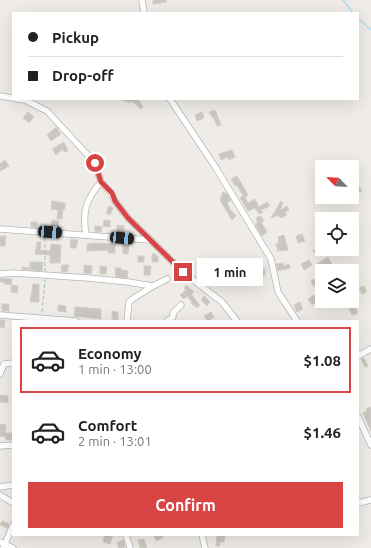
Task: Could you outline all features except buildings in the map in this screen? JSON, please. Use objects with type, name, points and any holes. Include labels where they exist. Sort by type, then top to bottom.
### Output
[{"type":"street","points":[[142,0],[144,12]]},
{"type":"street","points":[[0,96],[12,98]]},
{"type":"street","points":[[25,100],[47,111],[95,163],[101,182],[112,193],[115,201],[128,218],[183,272],[222,302],[236,320]]},
{"type":"street","points":[[171,100],[216,168],[271,259],[278,292],[296,320]]},
{"type":"street","points":[[86,235],[84,222],[88,199],[101,182]]},
{"type":"street","points":[[0,230],[151,240]]},
{"type":"street","points":[[0,274],[14,273],[88,278],[153,286]]},
{"type":"street","points":[[128,320],[129,302],[153,286],[167,279]]},
{"type":"street","points":[[168,320],[173,317],[173,313],[181,304]]},
{"type":"street","points":[[0,315],[63,320]]},
{"type":"street","points":[[359,355],[371,349]]},
{"type":"street","points":[[0,374],[2,364],[12,363]]},
{"type":"street","points":[[359,420],[371,445]]},
{"type":"street","points":[[0,446],[12,445]]},
{"type":"street","points":[[0,487],[12,486]]},
{"type":"street","points":[[0,495],[12,502]]},
{"type":"street","points":[[359,503],[371,500]]},
{"type":"street","points":[[12,527],[2,544],[13,548]]},
{"type":"street","points":[[126,536],[130,548]]},
{"type":"street","points":[[202,536],[205,548]]},
{"type":"waterway","points":[[343,0],[352,12]]},
{"type":"waterway","points":[[359,19],[371,30]]},
{"type":"route","points":[[95,163],[101,182],[112,193],[115,201],[128,218],[183,272]]}]
